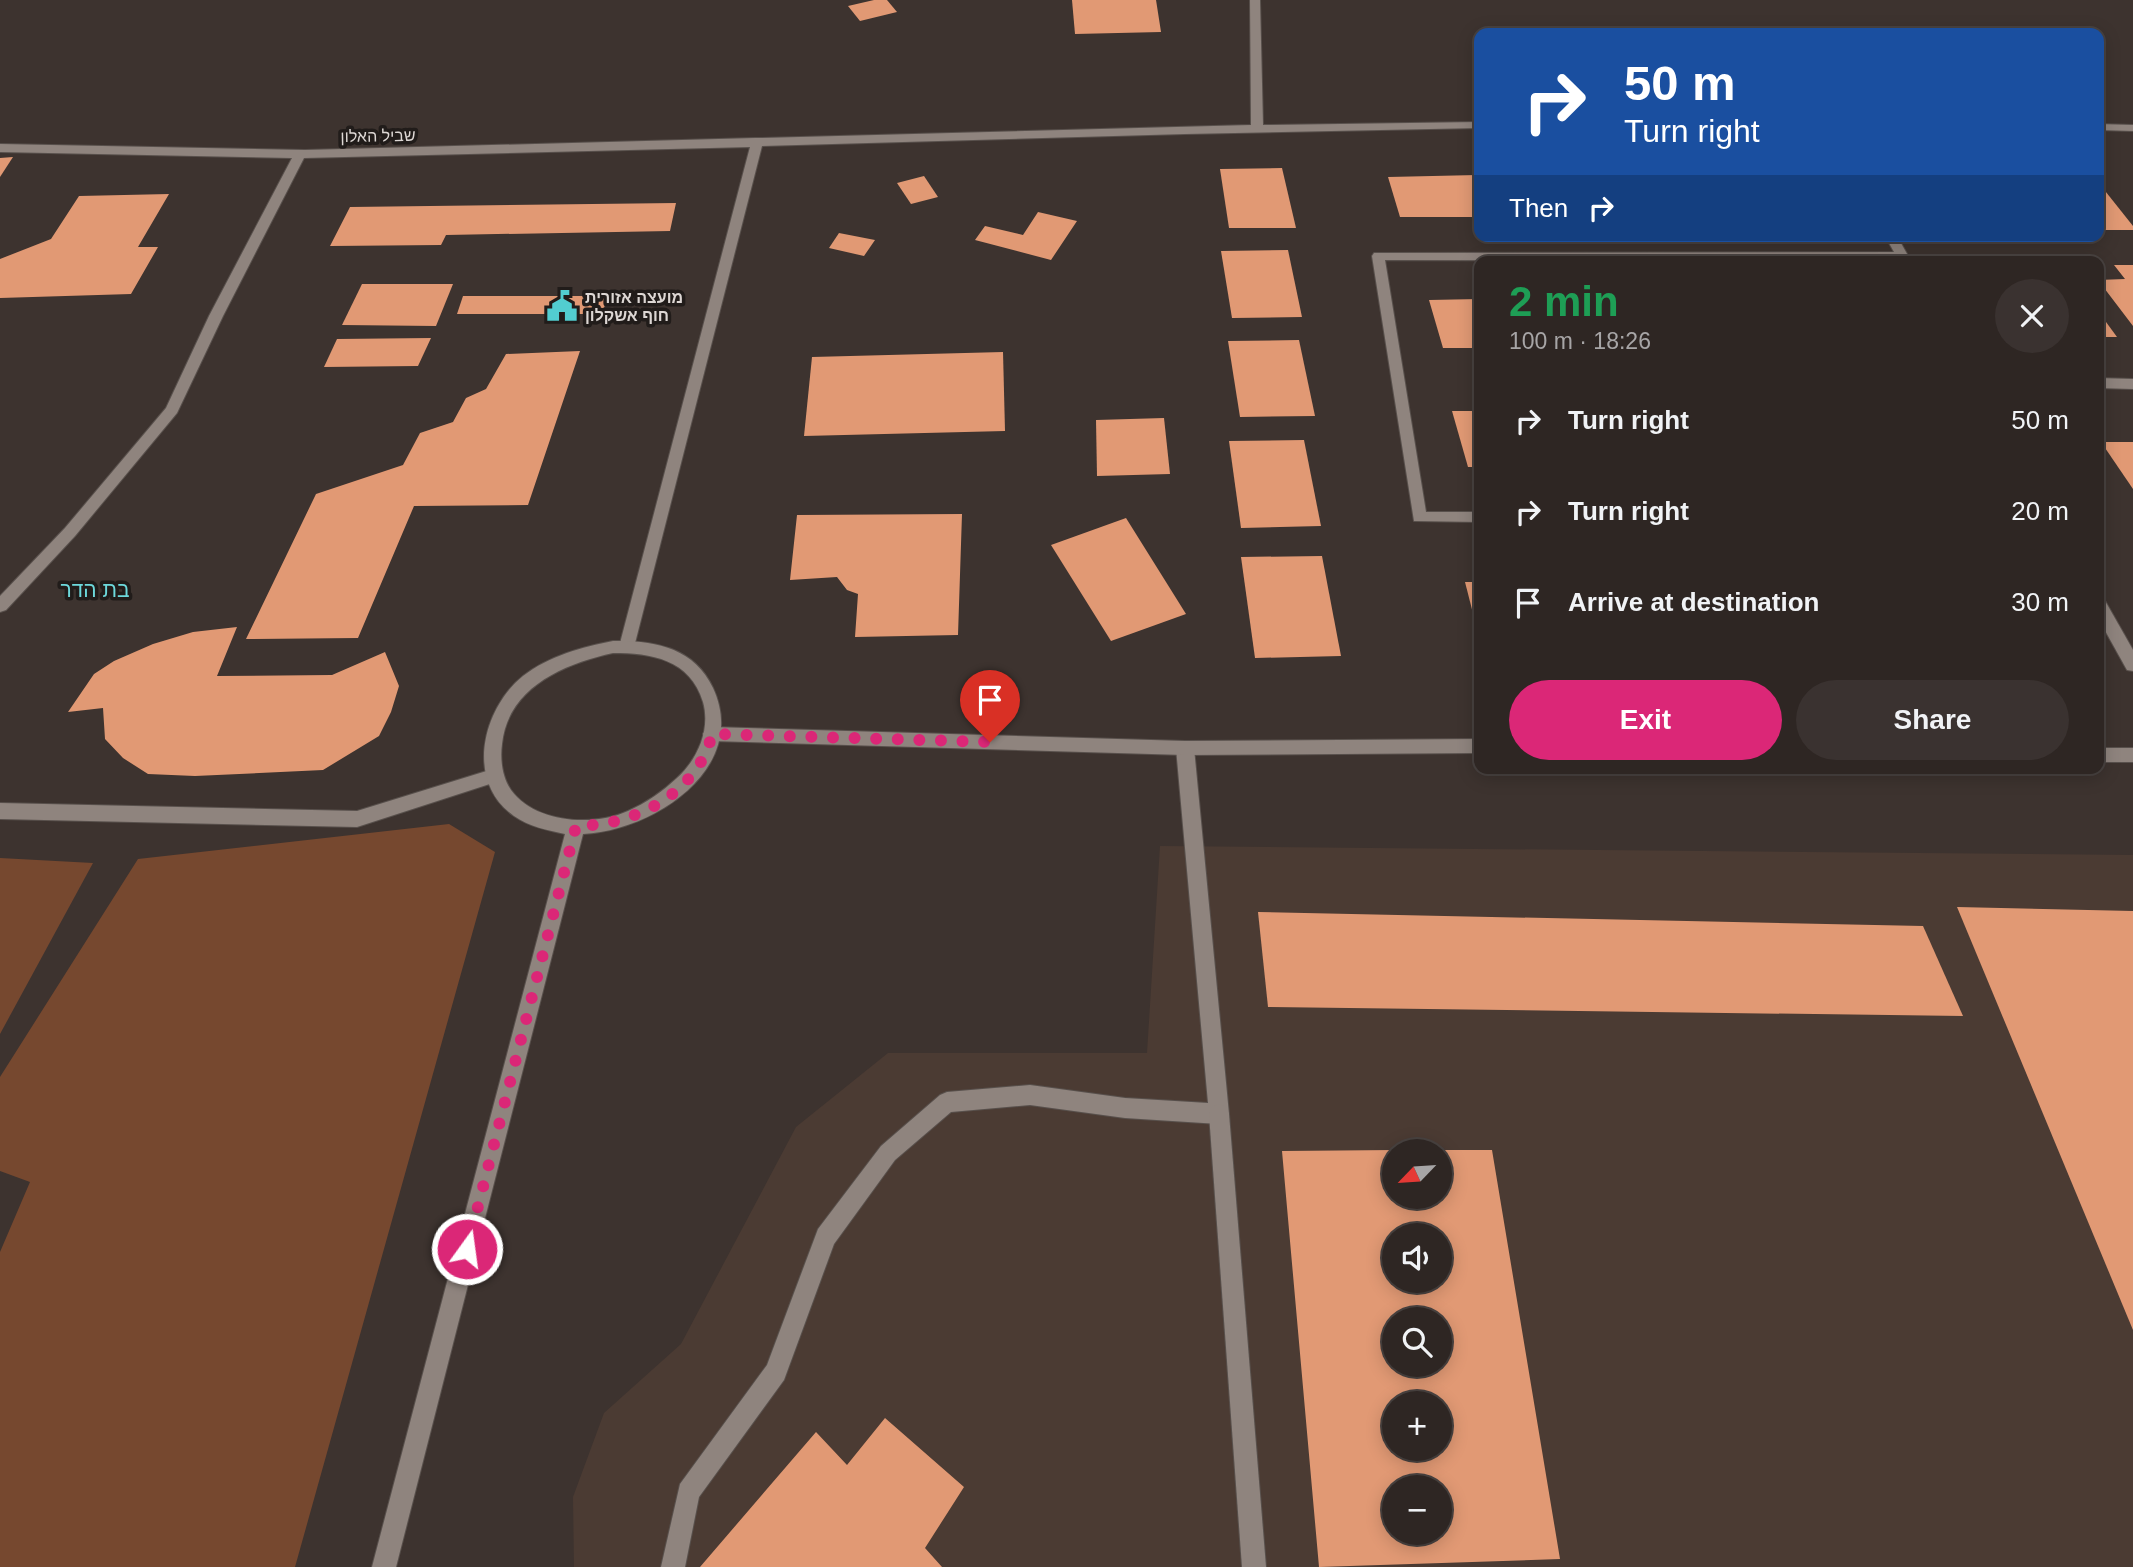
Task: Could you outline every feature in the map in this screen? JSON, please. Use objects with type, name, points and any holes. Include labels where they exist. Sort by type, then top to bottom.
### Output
[{"type":"street","points":[[1255,0],[1257,128]]},
{"type":"street","name":"שביל האלון","points":[[0,148],[300,154],[757,144],[951,135],[1474,125]]},
{"type":"street","points":[[2104,127],[2133,128]]},
{"type":"street","points":[[627,647],[757,144]]},
{"type":"street","points":[[0,606],[70,532],[172,410],[216,316],[300,154]]},
{"type":"street","points":[[1474,256],[1378,256],[1419,517],[1474,517]]},
{"type":"street","points":[[2104,383],[2133,384]]},
{"type":"street","points":[[2104,614],[2133,665]]},
{"type":"street","points":[[646,647],[675,657],[697,674],[711,696],[715,723],[712,734],[708,751],[690,778],[664,801],[631,818],[595,826],[560,825],[530,816],[508,799],[493,776],[490,747],[498,718],[518,691],[546,668],[579,653],[646,647]]},
{"type":"street","points":[[712,734],[1185,748],[1474,746]]},
{"type":"street","points":[[1185,748],[1219,1114],[1254,1567]]},
{"type":"street","points":[[2104,755],[2133,755]]},
{"type":"street","points":[[0,811],[357,818],[493,776]]},
{"type":"street","points":[[384,1567],[576,826]]},
{"type":"street","points":[[673,1567],[688,1492],[776,1372],[826,1237],[888,1153],[947,1102],[1030,1095],[1125,1108],[1219,1114]]},
{"type":"shaded area","points":[[449,824],[495,852],[295,1567],[0,1567],[0,1252],[30,1182],[0,1171],[0,1077],[138,859]]},
{"type":"shaded area","points":[[1160,846],[2133,855],[2133,1567],[574,1567],[573,1497],[604,1413],[681,1344],[796,1127],[888,1053],[1147,1053]]},
{"type":"shaded area","points":[[0,858],[93,863],[0,1034]]},
{"type":"building","points":[[887,0],[897,12],[860,21],[848,6]]},
{"type":"building","points":[[1072,0],[1156,0],[1161,32],[1075,34]]},
{"type":"building","points":[[13,157],[0,177],[0,158]]},
{"type":"building","points":[[1282,168],[1296,228],[1229,228],[1220,169]]},
{"type":"building","points":[[1474,175],[1474,217],[1400,217],[1388,177]]},
{"type":"building","points":[[924,176],[938,197],[911,204],[897,183]]},
{"type":"building","points":[[2104,190],[2133,226],[2133,230],[2104,230]]},
{"type":"building","points":[[169,194],[138,247],[158,247],[131,294],[0,298],[0,259],[51,239],[79,196]]},
{"type":"building","points":[[676,203],[670,231],[446,235],[441,245],[330,246],[350,207]]},
{"type":"building","points":[[1038,212],[1077,221],[1051,260],[975,240],[985,226],[1023,235]]},
{"type":"building","points":[[839,233],[875,240],[864,256],[829,248]]},
{"type":"building","points":[[1288,250],[1302,317],[1232,318],[1221,251]]},
{"type":"building","points":[[2114,265],[2133,265],[2133,326],[2104,288],[2104,280],[2125,279]]},
{"type":"building","points":[[362,284],[453,284],[436,326],[342,325]]},
{"type":"building","points":[[463,296],[608,296],[602,314],[457,314]]},
{"type":"building","points":[[1474,299],[1474,348],[1443,348],[1429,300]]},
{"type":"building","points":[[2104,319],[2117,337],[2104,337]]},
{"type":"building","points":[[431,338],[418,366],[324,367],[337,339]]},
{"type":"building","points":[[1299,340],[1315,416],[1240,417],[1228,341]]},
{"type":"building","points":[[580,351],[528,505],[414,506],[358,638],[246,639],[316,494],[403,465],[420,433],[453,422],[466,398],[486,389],[506,354]]},
{"type":"building","points":[[1003,352],[1005,431],[804,436],[812,357]]},
{"type":"building","points":[[1452,411],[1474,411],[1474,467],[1468,467]]},
{"type":"building","points":[[1164,418],[1170,474],[1097,476],[1096,420]]},
{"type":"building","points":[[1304,440],[1321,526],[1241,528],[1229,441]]},
{"type":"building","points":[[2104,442],[2133,442],[2133,489],[2104,446]]},
{"type":"building","points":[[962,514],[958,635],[855,637],[858,594],[847,590],[837,577],[790,580],[797,515]]},
{"type":"building","points":[[1126,518],[1186,614],[1111,641],[1051,545]]},
{"type":"building","points":[[1322,556],[1341,656],[1255,658],[1241,557]]},
{"type":"building","points":[[1465,582],[1474,582],[1474,617]]},
{"type":"building","points":[[237,627],[217,676],[332,675],[385,652],[399,686],[391,712],[379,736],[323,770],[195,776],[148,774],[123,758],[105,739],[103,708],[68,712],[94,674],[114,661],[153,644],[193,632]]},
{"type":"building","points":[[1957,907],[2133,911],[2133,1330]]},
{"type":"building","points":[[1258,912],[1923,926],[1963,1016],[1268,1007]]},
{"type":"building","points":[[1382,1150],[1382,1209],[1452,1209],[1452,1150],[1492,1150],[1560,1559],[1319,1567],[1282,1151]]},
{"type":"building","points":[[885,1418],[964,1487],[925,1548],[942,1567],[700,1567],[816,1432],[847,1465]]},
{"type":"place","name":"מועצה אזורית חוף אשקלון","points":[[562,306]]},
{"type":"district","name":"בת הדר","points":[[95,589]]},
{"type":"route","points":[[467,1249],[576,826],[595,826],[631,818],[664,801],[690,778],[708,751],[712,734],[990,742]]}]
